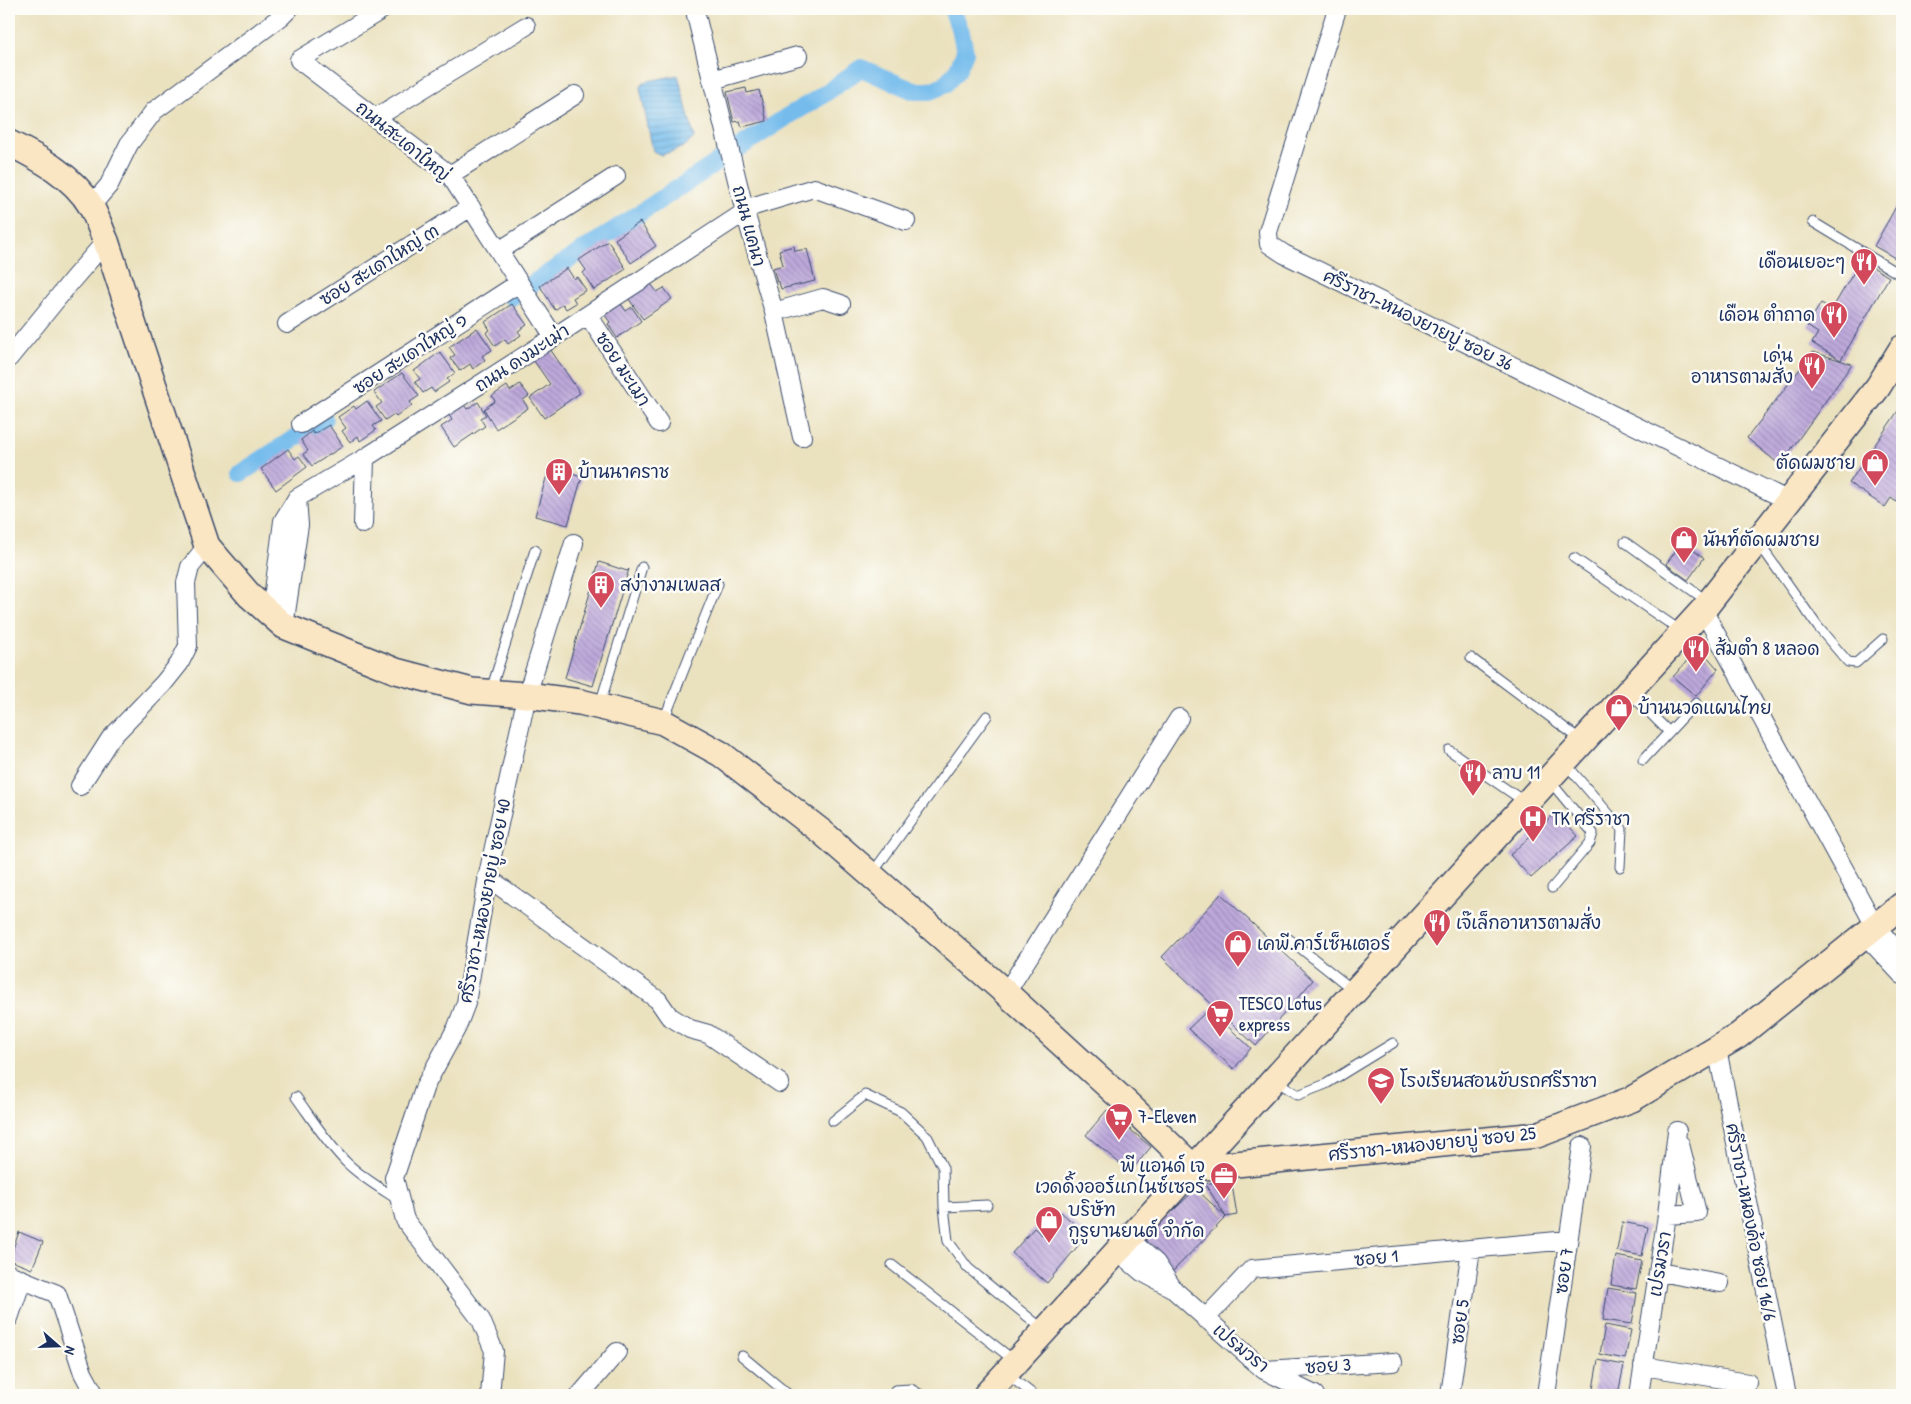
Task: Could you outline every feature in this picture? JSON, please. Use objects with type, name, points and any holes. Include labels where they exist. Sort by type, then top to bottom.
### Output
[{"type":"street","points":[[91,206],[110,185],[129,144],[154,111],[289,9]]},
{"type":"street","name":"ถนนสะเดาใหญ่","points":[[383,9],[299,60],[450,175],[554,337]]},
{"type":"street","name":"ศรีราชา-หนองยายบู่ ซอย 36","points":[[1337,9],[1268,232],[1269,244],[1284,254],[1789,500]]},
{"type":"street","name":"ถนน แคนา","points":[[696,15],[745,212],[774,312],[802,437]]},
{"type":"street","points":[[375,118],[526,26]]},
{"type":"street","points":[[712,80],[798,56]]},
{"type":"street","points":[[450,175],[575,94]]},
{"type":"street","points":[[9,143],[34,155],[73,183],[91,206],[106,241],[206,546],[250,596],[277,620],[396,671],[472,691],[527,695],[580,702],[663,722],[721,754],[823,833],[1006,993],[1131,1107],[1194,1168]]},
{"type":"street","points":[[499,252],[616,176]]},
{"type":"street","name":"ถนน ดงมะเม่า","points":[[277,620],[299,525],[297,498],[365,458],[754,206],[814,188],[906,221]]},
{"type":"street","name":"ซอย สะเดาใหญ่ ๓","points":[[287,324],[470,207]]},
{"type":"street","points":[[9,358],[106,241]]},
{"type":"street","name":"ซอย สะเดาใหญ่ ๑","points":[[301,424],[519,283]]},
{"type":"street","points":[[774,312],[823,298],[841,304]]},
{"type":"street","name":"ซอย มะเมา","points":[[588,315],[659,423]]},
{"type":"street","points":[[986,1395],[1706,606],[1878,387],[1902,348]]},
{"type":"street","points":[[363,524],[365,458]]},
{"type":"street","name":"ศรีราชา-หนองยายบู่ ซอย 40","points":[[490,1395],[494,1351],[481,1320],[404,1220],[394,1178],[425,1086],[457,1027],[466,1003],[488,877],[527,695],[574,543]]},
{"type":"street","points":[[80,786],[110,739],[163,684],[179,664],[188,646],[186,583],[190,568],[206,546]]},
{"type":"street","points":[[1706,606],[1870,931],[1902,975]]},
{"type":"street","points":[[1006,993],[1179,718]]},
{"type":"street","points":[[488,877],[658,1000],[669,1016],[690,1029],[708,1034],[780,1083]]},
{"type":"street","name":"ศรีราชา-หนองยายบู่ ซอย 25","points":[[1194,1168],[1537,1135],[1632,1099],[1738,1036],[1902,905]]},
{"type":"street","points":[[1870,931],[1902,956]]},
{"type":"street","name":"ศรีราชา-หนองค้อ ซอย 16/6","points":[[1717,1049],[1787,1395]]},
{"type":"street","name":"เปรมวรา","points":[[1639,1395],[1659,1272],[1677,1131],[1697,1213],[1667,1215]]},
{"type":"street","name":"ซอย 7","points":[[1546,1395],[1582,1146]]},
{"type":"street","name":"ซอย 1","points":[[1205,1319],[1252,1270],[1568,1240]]},
{"type":"street","name":"เปรมวรา","points":[[1122,1245],[1142,1272],[1174,1290],[1264,1370],[1316,1395]]},
{"type":"street","name":"ซอย 5","points":[[1450,1395],[1471,1249]]},
{"type":"street","points":[[1659,1272],[1720,1283]]},
{"type":"street","points":[[9,1318],[15,1277],[57,1294],[83,1373],[95,1395]]},
{"type":"street","points":[[580,1395],[617,1352]]},
{"type":"street","name":"ซอย 3","points":[[1264,1370],[1393,1362]]},
{"type":"street","points":[[1643,1366],[1748,1383]]},
{"type":"lane","points":[[1812,222],[1902,276]]},
{"type":"lane","points":[[1625,542],[1706,606]]},
{"type":"lane","points":[[1758,542],[1818,627],[1848,662],[1856,663],[1883,640]]},
{"type":"lane","points":[[490,692],[535,550]]},
{"type":"lane","points":[[1574,558],[1683,632]]},
{"type":"lane","points":[[599,707],[642,567]]},
{"type":"lane","points":[[663,722],[718,584]]},
{"type":"lane","points":[[1471,658],[1583,742]]},
{"type":"lane","points":[[1628,692],[1669,732]]},
{"type":"lane","points":[[1643,760],[1696,704]]},
{"type":"lane","points":[[871,875],[987,716]]},
{"type":"lane","points":[[1449,750],[1527,804]]},
{"type":"lane","points":[[1557,771],[1622,829],[1620,867]]},
{"type":"lane","points":[[1552,888],[1590,842],[1593,833],[1557,771]]},
{"type":"lane","points":[[1289,939],[1355,992]]},
{"type":"lane","points":[[1275,1079],[1298,1095],[1326,1084],[1393,1043]]},
{"type":"lane","points":[[833,1121],[865,1095],[902,1112],[927,1136],[943,1168],[944,1207],[948,1241],[968,1268],[1044,1331]]},
{"type":"lane","points":[[296,1097],[321,1134],[347,1163],[370,1182],[400,1200]]},
{"type":"lane","points":[[944,1207],[987,1205]]},
{"type":"lane","points":[[892,1265],[1011,1368],[1034,1395]]},
{"type":"lane","points":[[742,1356],[789,1395]]},
{"type":"lane","points":[[895,1390],[911,1389],[921,1395]]},
{"type":"water","points":[[678,75],[694,137],[688,144],[675,151],[661,155],[653,151],[640,88],[644,82]]},
{"type":"building","points":[[746,88],[747,93],[759,90],[767,121],[742,127],[740,121],[734,122],[727,92]]},
{"type":"building","points":[[1902,196],[1902,262],[1874,246]]},
{"type":"building","points":[[640,222],[656,246],[631,263],[615,239]]},
{"type":"building","points":[[608,241],[626,269],[594,290],[583,273],[586,270],[579,260]]},
{"type":"building","points":[[794,246],[795,251],[807,249],[815,281],[781,289],[773,268],[783,265],[779,250]]},
{"type":"building","points":[[1861,260],[1889,277],[1841,360],[1812,343],[1818,333],[1807,326],[1821,303],[1832,309]]},
{"type":"building","points":[[567,268],[574,279],[577,277],[586,290],[573,298],[576,303],[566,309],[563,304],[555,310],[540,286]]},
{"type":"building","points":[[648,280],[657,292],[664,288],[672,299],[643,319],[626,295]]},
{"type":"building","points":[[618,300],[626,311],[632,307],[641,321],[617,338],[604,314]]},
{"type":"building","points":[[512,304],[527,325],[518,331],[521,335],[508,344],[505,339],[495,346],[486,333],[490,330],[485,322]]},
{"type":"building","points":[[477,328],[492,350],[482,356],[485,360],[473,369],[470,364],[460,371],[450,358],[455,355],[449,347]]},
{"type":"building","points":[[550,349],[580,393],[544,418],[530,398],[550,384],[534,361]]},
{"type":"building","points":[[440,352],[455,373],[447,379],[449,382],[434,392],[431,388],[423,393],[415,382],[420,379],[414,371]]},
{"type":"building","points":[[1813,352],[1852,364],[1780,465],[1747,438]]},
{"type":"building","points":[[402,373],[419,396],[410,402],[412,405],[396,417],[394,414],[385,420],[376,407],[382,403],[374,392]]},
{"type":"building","points":[[520,384],[529,396],[523,400],[528,408],[496,429],[484,409],[495,401],[492,396],[507,386],[510,391]]},
{"type":"building","points":[[367,401],[381,421],[373,426],[376,430],[360,441],[358,436],[350,442],[342,431],[346,428],[338,417],[354,406],[356,409]]},
{"type":"building","points":[[478,402],[486,415],[480,418],[485,426],[454,447],[441,427],[452,420],[449,415],[464,405],[467,409]]},
{"type":"building","points":[[1900,408],[1902,409],[1902,506],[1891,498],[1885,507],[1849,483]]},
{"type":"building","points":[[329,425],[343,446],[312,466],[303,454],[308,451],[301,440],[312,431],[314,434]]},
{"type":"building","points":[[288,449],[295,459],[299,456],[307,467],[276,490],[261,469]]},
{"type":"building","name":"บ้านนาคราช","points":[[549,468],[582,477],[568,525],[535,516]]},
{"type":"building","points":[[1682,542],[1704,558],[1688,580],[1666,564]]},
{"type":"building","name":"สง่างามเพลส","points":[[599,562],[627,571],[629,569],[593,686],[565,678]]},
{"type":"building","name":"ส้มตำ 8 หลอด","points":[[1699,647],[1718,669],[1696,696],[1673,677]]},
{"type":"building","points":[[1556,812],[1578,836],[1531,878],[1510,855]]},
{"type":"building","name":"เคพี.คาร์เซ็นเตอร์","points":[[1221,894],[1313,980],[1256,1046],[1162,957]]},
{"type":"building","name":"TESCO Lotus express","points":[[1209,1009],[1251,1048],[1234,1069],[1188,1029]]},
{"type":"building","name":"7-Eleven","points":[[1107,1110],[1151,1147],[1130,1172],[1086,1135]]},
{"type":"building","name":"พี แอนด์ เจ เวดดิ้งออร์แกไนซ์เซอร์","points":[[1231,1179],[1237,1215],[1226,1217],[1205,1184]]},
{"type":"building","points":[[1196,1189],[1226,1217],[1173,1271],[1142,1240]]},
{"type":"building","name":"บริษัท กูรูยานยนต์ จำกัด","points":[[1061,1212],[1087,1235],[1047,1283],[1012,1253],[1034,1228],[1042,1235]]},
{"type":"building","points":[[1622,1222],[1648,1227],[1642,1256],[1617,1251]]},
{"type":"building","points":[[19,1232],[43,1242],[32,1269],[9,1260]]},
{"type":"building","points":[[1616,1256],[1642,1261],[1636,1289],[1611,1285]]},
{"type":"building","points":[[1608,1288],[1637,1293],[1632,1324],[1603,1320]]},
{"type":"building","points":[[1605,1325],[1631,1330],[1625,1359],[1600,1354]]},
{"type":"building","points":[[1598,1360],[1624,1365],[1618,1394],[1593,1389]]},
{"type":"waterway","points":[[512,297],[788,116],[817,99],[861,68],[914,91],[930,91],[944,85],[957,71],[965,52],[961,32],[952,9]]},
{"type":"waterway","points":[[241,473],[324,419]]},
{"type":"place","name":"เดือนเยอะๆ","points":[[1864,286]]},
{"type":"place","name":"เดือน ตำถาด","points":[[1834,339]]},
{"type":"place","name":"เด่น อาหารตามสั่ง","points":[[1812,390]]},
{"type":"place","name":"ตัดผมชาย","points":[[1875,487]]},
{"type":"place","name":"บ้านนาคราช","points":[[559,496]]},
{"type":"place","name":"นันท์ตัดผมชาย","points":[[1684,564]]},
{"type":"place","name":"สง่างามเพลส","points":[[601,609]]},
{"type":"place","name":"ส้มตำ 8 หลอด","points":[[1696,673]]},
{"type":"place","name":"บ้านนวดแผนไทย","points":[[1619,732]]},
{"type":"place","name":"ลาบ 11","points":[[1473,797]]},
{"type":"place","name":"TK ศรีราชา","points":[[1533,843]]},
{"type":"place","name":"เจ๊เล็กอาหารตามสั่ง","points":[[1437,947]]},
{"type":"place","name":"เคพี.คาร์เซ็นเตอร์","points":[[1238,968]]},
{"type":"place","name":"TESCO Lotus express","points":[[1220,1038]]},
{"type":"place","name":"โรงเรียนสอนขับรถศรีราชา","points":[[1381,1105]]},
{"type":"place","name":"7-Eleven","points":[[1119,1141]]},
{"type":"place","name":"พี แอนด์ เจ เวดดิ้งออร์แกไนซ์เซอร์","points":[[1224,1200]]},
{"type":"place","name":"บริษัท กูรูยานยนต์ จำกัด","points":[[1049,1244]]}]
